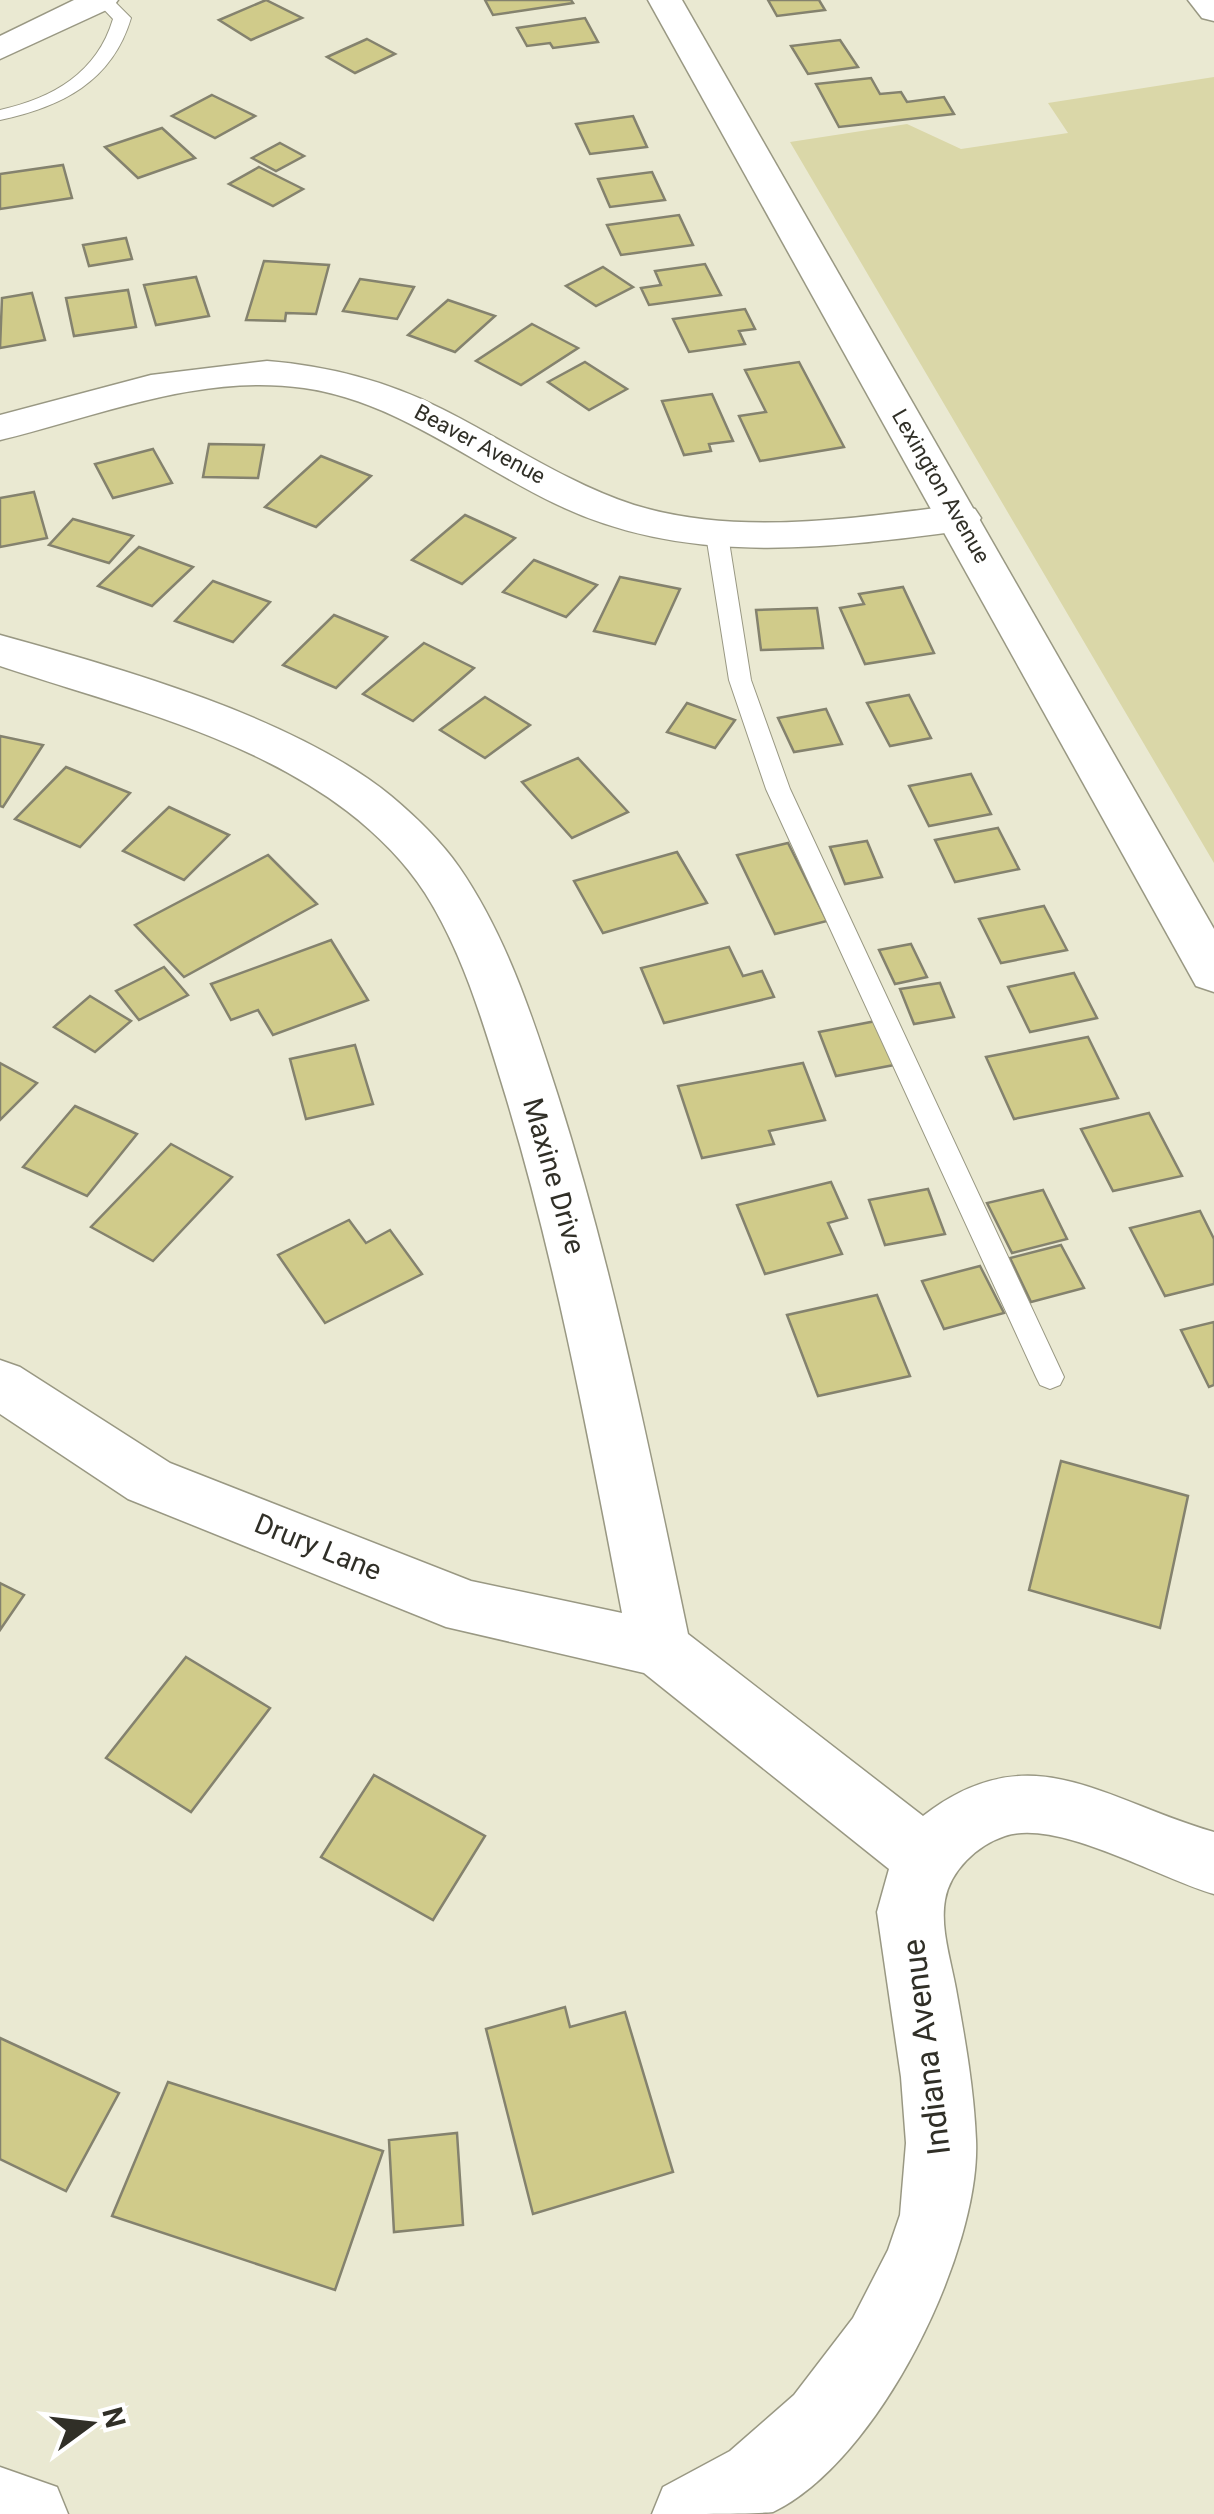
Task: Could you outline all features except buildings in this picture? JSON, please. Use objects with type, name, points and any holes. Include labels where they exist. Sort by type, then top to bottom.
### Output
[{"type":"street","points":[[0,48],[102,0]]},
{"type":"street","name":"Lexington Avenue","points":[[665,0],[1214,974]]},
{"type":"street","points":[[1205,0],[1214,11]]},
{"type":"street","name":"Beaver Avenue","points":[[0,428],[208,378],[300,375],[343,383],[406,404],[476,446],[615,513],[717,535],[834,534],[960,518]]},
{"type":"street","name":"Maxine Drive","points":[[0,650],[256,739],[361,798],[441,879],[466,925],[509,1029],[558,1178],[598,1342],[660,1650]]},
{"type":"street","name":"Drury Lane","points":[[0,1384],[166,1488],[468,1608],[660,1650]]},
{"type":"street","points":[[660,1650],[926,1858]]},
{"type":"street","name":"Indiana Avenue","points":[[690,2514],[758,2478],[818,2424],[864,2364],[922,2261],[936,2220],[941,2174],[939,2124],[910,1912],[913,1881],[926,1858],[947,1835],[978,1815],[1014,1804],[1061,1809],[1214,1863]]},
{"type":"street","points":[[0,2505],[30,2514]]},
{"type":"lane","points":[[0,115],[28,110],[94,76],[117,46],[122,18],[102,0]]},
{"type":"lane","points":[[717,535],[740,680],[772,773],[1050,1377]]},
{"type":"shaded area","points":[[1214,77],[1214,863],[790,142],[907,124],[961,149],[1068,133],[1048,103]]}]
